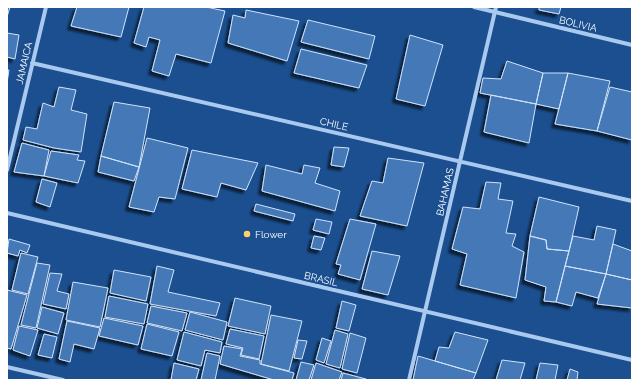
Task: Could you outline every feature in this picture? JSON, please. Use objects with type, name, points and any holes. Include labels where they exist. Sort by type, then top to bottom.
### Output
[{"type":"street","name":"JAMAICA","points":[[7,170],[46,7]]},
{"type":"street","name":"BOLIVIA","points":[[474,7],[495,9],[632,45]]},
{"type":"street","name":"BAHAMAS","points":[[409,380],[495,9]]},
{"type":"street","name":"CHILE","points":[[32,63],[632,201]]},
{"type":"street","name":"BRASIL","points":[[7,213],[632,360]]},
{"type":"street","points":[[7,367],[63,380]]},
{"type":"building","points":[[7,7],[10,7],[7,17]]},
{"type":"building","points":[[77,7],[129,7],[121,37],[71,26]]},
{"type":"building","points":[[144,7],[206,7],[225,11],[211,63],[176,54],[169,76],[152,71],[160,40],[149,37],[146,47],[134,43]]},
{"type":"building","points":[[539,7],[561,7],[559,14],[539,10]]},
{"type":"building","points":[[246,10],[299,21],[287,61],[228,43],[233,15],[245,18]]},
{"type":"building","points":[[308,20],[375,36],[369,59],[301,42]]},
{"type":"building","points":[[7,33],[19,35],[15,59],[7,57]]},
{"type":"building","points":[[410,35],[443,45],[425,106],[396,99]]},
{"type":"building","points":[[301,49],[367,65],[359,88],[294,73]]},
{"type":"building","points":[[507,61],[543,73],[536,104],[480,93],[483,78],[501,79]]},
{"type":"building","points":[[7,70],[9,70],[7,83]]},
{"type":"building","points":[[543,73],[568,73],[559,109],[536,104]]},
{"type":"building","points":[[568,73],[610,81],[597,131],[555,124]]},
{"type":"building","points":[[59,87],[76,90],[71,110],[87,114],[81,152],[54,148],[23,140],[26,127],[37,129],[43,103],[54,107]]},
{"type":"building","points":[[610,87],[632,92],[632,140],[597,131]]},
{"type":"building","points":[[491,95],[536,104],[529,143],[484,132]]},
{"type":"building","points":[[114,102],[150,108],[139,167],[101,156]]},
{"type":"building","points":[[147,138],[188,148],[175,199],[159,197],[154,212],[129,207]]},
{"type":"building","points":[[22,143],[49,150],[44,176],[14,172]]},
{"type":"building","points":[[334,147],[349,148],[344,167],[331,165]]},
{"type":"building","points":[[192,150],[258,163],[246,190],[221,183],[217,197],[182,189]]},
{"type":"building","points":[[51,151],[79,155],[77,160],[85,161],[78,183],[44,176]]},
{"type":"building","points":[[101,156],[139,167],[134,181],[98,172]]},
{"type":"building","points":[[388,158],[424,163],[407,226],[360,216],[372,181],[383,183]]},
{"type":"building","points":[[266,165],[302,174],[304,165],[320,168],[315,183],[340,191],[335,211],[262,191]]},
{"type":"building","points":[[42,179],[57,183],[50,207],[36,202]]},
{"type":"building","points":[[486,182],[501,183],[498,199],[513,201],[506,233],[516,234],[512,246],[524,252],[516,298],[460,285],[467,254],[452,249],[463,207],[480,209]]},
{"type":"building","points":[[539,197],[579,207],[569,251],[547,249],[546,240],[530,236]]},
{"type":"building","points":[[256,204],[295,214],[293,221],[254,211]]},
{"type":"building","points":[[316,219],[332,222],[329,234],[313,230]]},
{"type":"building","points":[[350,219],[376,224],[360,280],[338,274],[341,265],[336,264]]},
{"type":"building","points":[[597,226],[616,230],[606,274],[565,266],[573,236],[594,240]]},
{"type":"building","points":[[314,236],[325,238],[321,250],[311,248]]},
{"type":"building","points":[[530,236],[546,240],[547,249],[569,251],[556,302],[544,301],[546,287],[525,280]]},
{"type":"building","points":[[9,239],[30,245],[27,253],[20,250],[18,256],[7,253]]},
{"type":"building","points":[[613,244],[632,251],[632,280],[606,274]]},
{"type":"building","points":[[372,251],[400,256],[388,295],[362,289]]},
{"type":"building","points":[[21,253],[38,257],[28,294],[12,290]]},
{"type":"building","points":[[37,263],[50,265],[36,328],[21,325]]},
{"type":"building","points":[[157,266],[174,270],[168,292],[220,303],[216,316],[150,304]]},
{"type":"building","points":[[565,266],[606,274],[598,298],[576,292],[572,306],[556,302]]},
{"type":"building","points":[[114,270],[151,277],[146,301],[110,293]]},
{"type":"building","points":[[50,273],[62,274],[57,291],[69,294],[66,309],[43,304]]},
{"type":"building","points":[[606,274],[632,280],[632,308],[597,304]]},
{"type":"building","points":[[73,282],[108,288],[100,327],[66,320]]},
{"type":"building","points":[[7,290],[27,295],[11,349],[7,348]]},
{"type":"building","points":[[109,296],[148,304],[144,324],[105,317]]},
{"type":"building","points":[[235,298],[271,306],[265,334],[228,326]]},
{"type":"building","points":[[342,301],[356,305],[349,331],[336,328]]},
{"type":"building","points":[[151,306],[187,313],[182,331],[147,323]]},
{"type":"building","points":[[42,307],[64,313],[58,334],[37,328]]},
{"type":"building","points":[[190,312],[227,322],[223,340],[185,330]]},
{"type":"building","points":[[271,315],[302,321],[289,371],[261,364]]},
{"type":"building","points":[[104,318],[143,326],[138,345],[99,336]]},
{"type":"building","points":[[67,321],[100,328],[94,349],[74,344],[70,362],[59,359]]},
{"type":"building","points":[[147,324],[179,332],[172,356],[141,349]]},
{"type":"building","points":[[19,326],[38,330],[30,356],[13,350]]},
{"type":"building","points":[[230,329],[264,336],[259,359],[241,355],[243,348],[226,344]]},
{"type":"building","points":[[335,330],[348,334],[340,368],[326,364]]},
{"type":"building","points":[[184,332],[222,342],[220,353],[205,350],[201,366],[177,360]]},
{"type":"building","points":[[455,332],[488,340],[476,373],[435,361],[439,347],[449,348]]},
{"type":"building","points":[[350,333],[366,338],[357,373],[342,369]]},
{"type":"building","points":[[44,334],[57,337],[52,358],[38,355]]},
{"type":"building","points":[[322,338],[331,341],[324,363],[316,360]]},
{"type":"building","points":[[298,340],[307,341],[302,359],[294,358]]},
{"type":"building","points":[[224,346],[242,349],[240,356],[260,360],[260,364],[294,373],[292,380],[274,380],[220,364]]},
{"type":"building","points":[[207,353],[220,356],[215,380],[201,380]]},
{"type":"building","points":[[418,356],[476,373],[473,380],[413,380]]},
{"type":"building","points":[[502,360],[525,363],[520,380],[496,380]]},
{"type":"building","points":[[301,362],[314,365],[309,380],[296,380]]},
{"type":"building","points":[[174,363],[199,369],[196,380],[171,380]]},
{"type":"building","points":[[316,363],[342,372],[339,380],[311,380]]},
{"type":"building","points":[[540,363],[558,365],[555,380],[536,380]]},
{"type":"building","points":[[570,369],[578,372],[577,380],[567,380]]},
{"type":"building","points":[[343,373],[366,379],[341,380]]},
{"type":"place","name":"Flower","points":[[247,234]]}]
